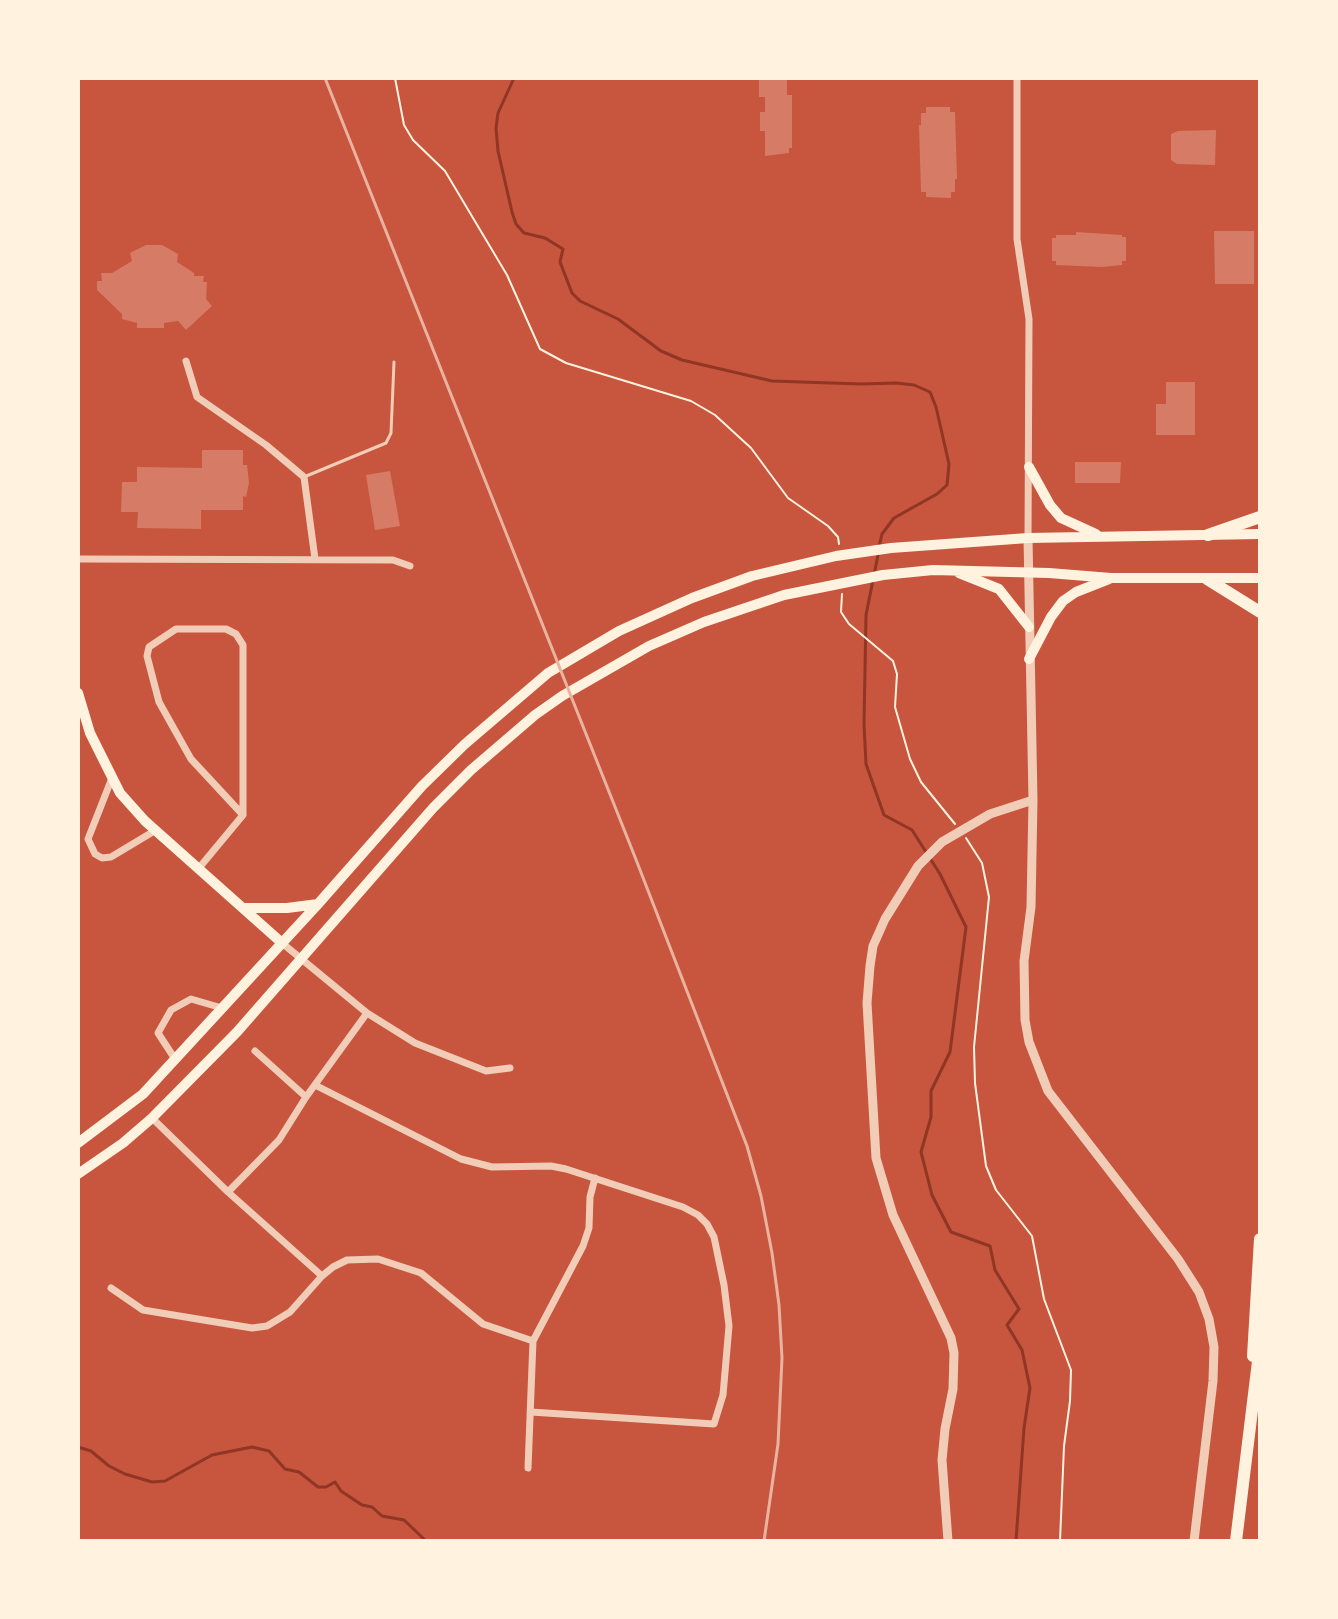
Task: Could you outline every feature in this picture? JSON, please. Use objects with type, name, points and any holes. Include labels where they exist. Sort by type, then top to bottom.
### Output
[{"type":"highway","points":[[1208,535],[1260,517]]},
{"type":"highway","points":[[1207,579],[1260,612]]},
{"type":"highway","points":[[1251,1419],[1260,1239]]},
{"type":"highway","points":[[1236,1541],[1260,1345]]},
{"type":"main road","points":[[1029,467],[1050,505],[1061,518],[1102,537]]},
{"type":"main road","points":[[80,1140],[143,1094],[422,786],[548,673],[619,631],[692,598],[752,576],[836,556],[1028,538],[1260,534]]},
{"type":"main road","points":[[78,1174],[123,1143],[152,1118],[237,1032],[433,808],[471,770],[562,696],[627,658],[704,622],[784,595],[836,583],[933,570],[1111,578],[1260,578]]},
{"type":"main road","points":[[953,571],[999,589],[1029,627]]},
{"type":"main road","points":[[1029,659],[1063,601],[1076,592],[1111,578]]},
{"type":"main road","points":[[78,693],[90,733],[120,793],[156,830],[282,943]]},
{"type":"main road","points":[[244,908],[318,904]]},
{"type":"street","points":[[1017,78],[1017,239],[1029,319],[1028,572],[1033,800],[1031,907],[1023,994],[1029,1042],[1048,1091],[1178,1259],[1199,1292],[1209,1319],[1214,1347],[1213,1381],[1194,1541]]},
{"type":"street","points":[[186,361],[197,397],[266,445],[304,477],[315,559]]},
{"type":"street","points":[[78,559],[393,560],[410,566]]},
{"type":"street","points":[[199,868],[243,815],[243,645],[236,634],[226,629],[176,629],[149,647],[147,656],[159,702],[191,759],[243,815]]},
{"type":"street","points":[[112,778],[88,839],[95,854],[102,858],[111,857],[156,830]]},
{"type":"street","points":[[948,1541],[942,1460],[953,1389],[954,1353],[951,1338],[893,1215],[876,1158],[867,1003],[873,946],[899,893],[918,866],[942,842],[990,814],[1033,800]]},
{"type":"street","points":[[282,943],[367,1013],[415,1043],[486,1071],[510,1068]]},
{"type":"street","points":[[175,1059],[158,1033],[171,1010],[191,999],[222,1008]]},
{"type":"street","points":[[228,1192],[279,1140],[367,1013]]},
{"type":"street","points":[[255,1051],[306,1097]]},
{"type":"street","points":[[315,1085],[461,1159],[492,1167],[551,1166],[683,1207],[707,1224],[714,1237],[729,1326],[723,1395],[714,1424],[531,1412]]},
{"type":"street","points":[[152,1118],[228,1192],[322,1276]]},
{"type":"street","points":[[528,1468],[533,1341],[583,1246],[589,1228],[590,1197],[595,1178]]},
{"type":"street","points":[[111,1288],[143,1310],[252,1328],[267,1326],[290,1312],[322,1276],[347,1260],[363,1257],[405,1266],[421,1273],[483,1324],[533,1341]]},
{"type":"lane","points":[[304,477],[386,443],[391,433],[394,362]]},
{"type":"path","points":[[395,78],[404,125],[413,140],[445,171],[507,275],[540,349],[566,363],[691,401],[715,415],[751,448],[788,498],[828,526],[838,537]]},
{"type":"path","points":[[849,624],[893,661],[897,674],[895,707],[910,759],[921,782],[958,827]]},
{"type":"path","points":[[967,838],[982,863],[989,897],[974,1047],[975,1083],[986,1166],[996,1190],[1032,1236],[1044,1299],[1071,1370],[1060,1541]]},
{"type":"building","points":[[759,78],[787,78],[787,95],[792,95],[792,148],[789,148],[789,153],[765,156],[765,131],[760,131],[760,112],[765,112],[765,97],[759,97]]},
{"type":"building","points":[[926,107],[950,107],[950,112],[955,112],[957,179],[951,198],[926,197],[926,192],[921,192],[919,125],[921,113],[926,113]]},
{"type":"building","points":[[1216,130],[1215,165],[1177,164],[1171,160],[1171,134]]},
{"type":"building","points":[[1214,231],[1254,231],[1254,284],[1215,284]]},
{"type":"building","points":[[1076,232],[1126,237],[1126,261],[1122,261],[1122,265],[1102,267],[1056,265],[1056,261],[1052,261],[1052,238],[1056,235],[1076,235]]},
{"type":"building","points":[[146,245],[162,245],[178,254],[177,262],[194,276],[204,276],[203,282],[207,282],[206,299],[212,306],[186,330],[178,321],[164,323],[164,328],[137,328],[137,323],[122,319],[122,314],[97,290],[97,281],[102,281],[101,273],[112,273],[132,261],[130,253]]},
{"type":"building","points":[[1166,382],[1195,382],[1195,435],[1156,435],[1156,404],[1166,404]]},
{"type":"building","points":[[202,450],[243,450],[243,465],[247,465],[249,483],[246,497],[243,496],[243,510],[201,510],[201,529],[137,528],[138,512],[121,512],[122,482],[137,482],[137,467],[202,468]]},
{"type":"building","points":[[1075,462],[1121,462],[1120,483],[1075,483]]},
{"type":"building","points":[[390,471],[400,526],[375,530],[366,475]]},
{"type":"waterway","points":[[514,78],[498,113],[496,128],[512,212],[516,224],[524,233],[545,238],[563,249],[560,262],[572,293],[580,301],[618,319],[661,351],[682,360],[772,381],[896,383],[914,385],[930,392],[949,464],[947,485],[894,518],[882,534],[879,547]]},
{"type":"waterway","points":[[878,555],[866,615],[866,764],[884,815],[912,830],[940,874],[966,927],[950,1052],[931,1091],[931,1117],[921,1152],[932,1195],[951,1232],[990,1246],[995,1270],[1019,1309],[1007,1325],[1022,1350],[1030,1388],[1016,1541]]},
{"type":"waterway","points":[[78,1447],[91,1451],[125,1474],[152,1482],[165,1481],[212,1455],[252,1447],[269,1451],[285,1469],[299,1472],[318,1487],[335,1482],[341,1491],[362,1505],[372,1507],[382,1516],[404,1520],[426,1541]]},
{"type":"railway","points":[[325,78],[747,1146],[772,1253],[782,1358],[778,1444],[764,1541]]}]
